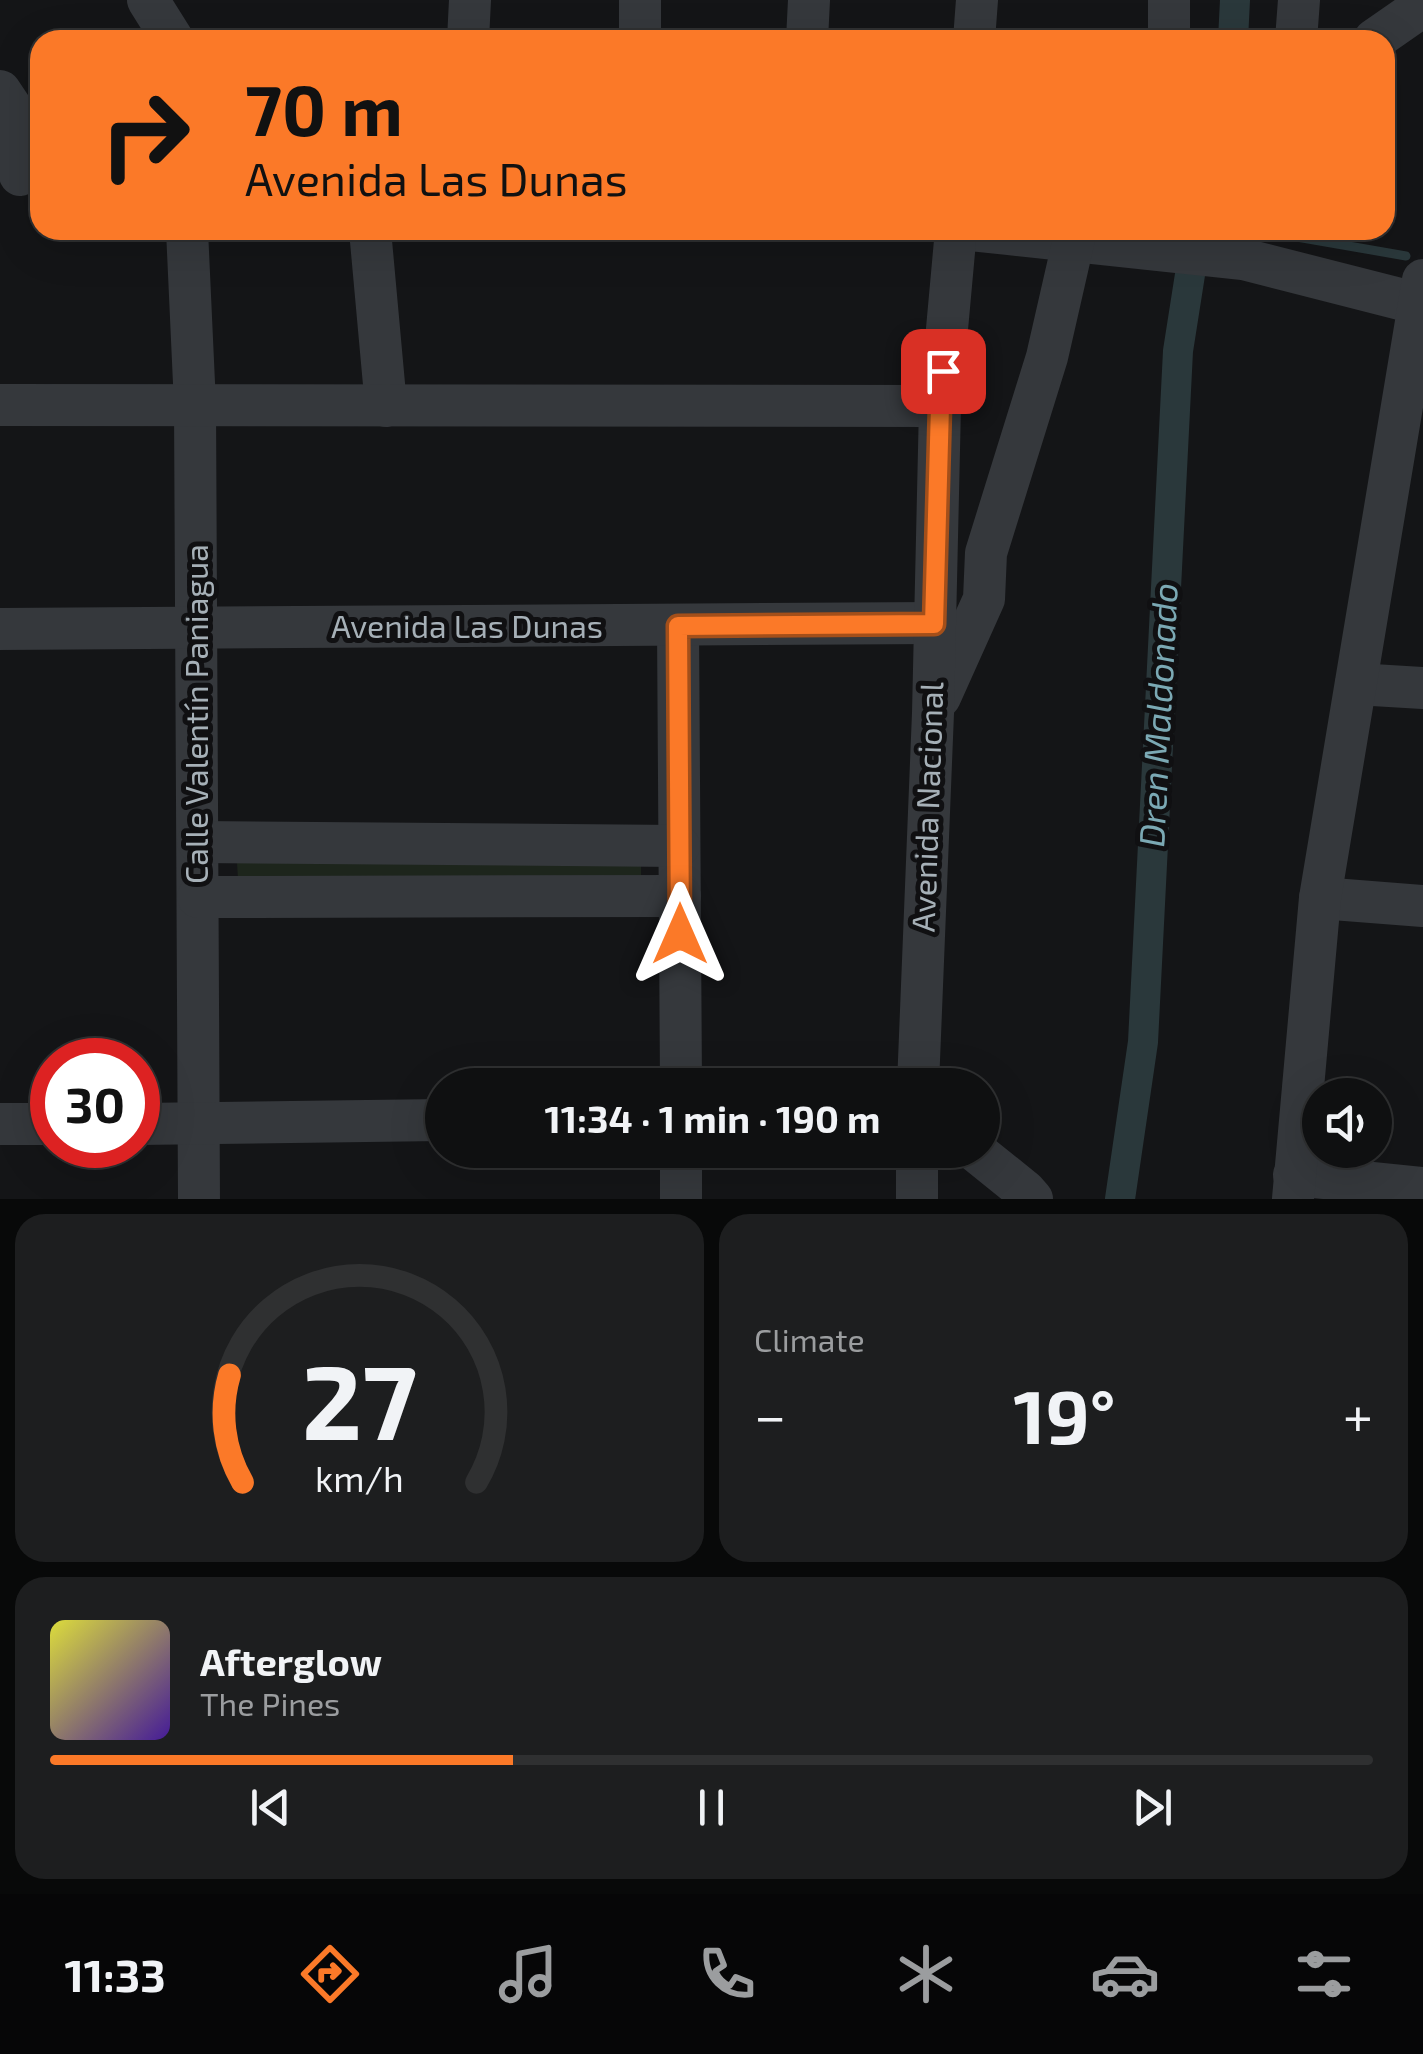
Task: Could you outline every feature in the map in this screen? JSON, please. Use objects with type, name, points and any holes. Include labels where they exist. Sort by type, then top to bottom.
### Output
[{"type":"street","points":[[148,0],[167,30]]},
{"type":"street","points":[[468,30],[470,0]]},
{"type":"street","points":[[640,0],[640,30]]},
{"type":"street","points":[[808,30],[809,0]]},
{"type":"street","points":[[975,30],[977,0]]},
{"type":"street","points":[[1168,0],[1169,30]]},
{"type":"street","points":[[1297,30],[1299,0]]},
{"type":"street","points":[[1388,30],[1423,6]]},
{"type":"street","points":[[0,91],[16,115],[20,176]]},
{"type":"street","name":"Calle Valentín Paniagua","points":[[187,240],[195,405],[199,1199]]},
{"type":"street","points":[[371,240],[386,406]]},
{"type":"street","name":"Avenida Nacional","points":[[919,1068],[940,406],[955,240]]},
{"type":"street","points":[[933,712],[984,599],[986,553],[1047,357],[1073,240]]},
{"type":"street","points":[[1160,240],[1247,245],[1422,296],[1403,527],[1356,684],[1320,898],[1294,1187],[1423,1188]]},
{"type":"street","points":[[0,405],[940,406]]},
{"type":"street","name":"Avenida Las Dunas","points":[[0,629],[934,624]]},
{"type":"street","points":[[678,626],[681,1068]]},
{"type":"street","points":[[1356,684],[1423,688]]},
{"type":"street","points":[[198,842],[680,846]]},
{"type":"street","points":[[198,897],[680,896]]},
{"type":"street","points":[[1320,898],[1423,906]]},
{"type":"street","points":[[160,1124],[425,1120]]},
{"type":"street","points":[[0,1124],[30,1124]]},
{"type":"street","points":[[681,1168],[681,1199]]},
{"type":"street","points":[[916,1168],[917,1199]]},
{"type":"street","points":[[996,1168],[1032,1199]]},
{"type":"shaded area","points":[[237,863],[641,863],[641,877],[238,879]]},
{"type":"waterway","name":"Dren Maldonado","points":[[1234,30],[1235,0]]},
{"type":"waterway","name":"Dren Maldonado","points":[[1120,1199],[1143,1042],[1178,351],[1195,240]]},
{"type":"waterway","points":[[1314,240],[1406,256]]},
{"type":"route","points":[[680,934],[678,626],[934,624],[943,371]]}]
